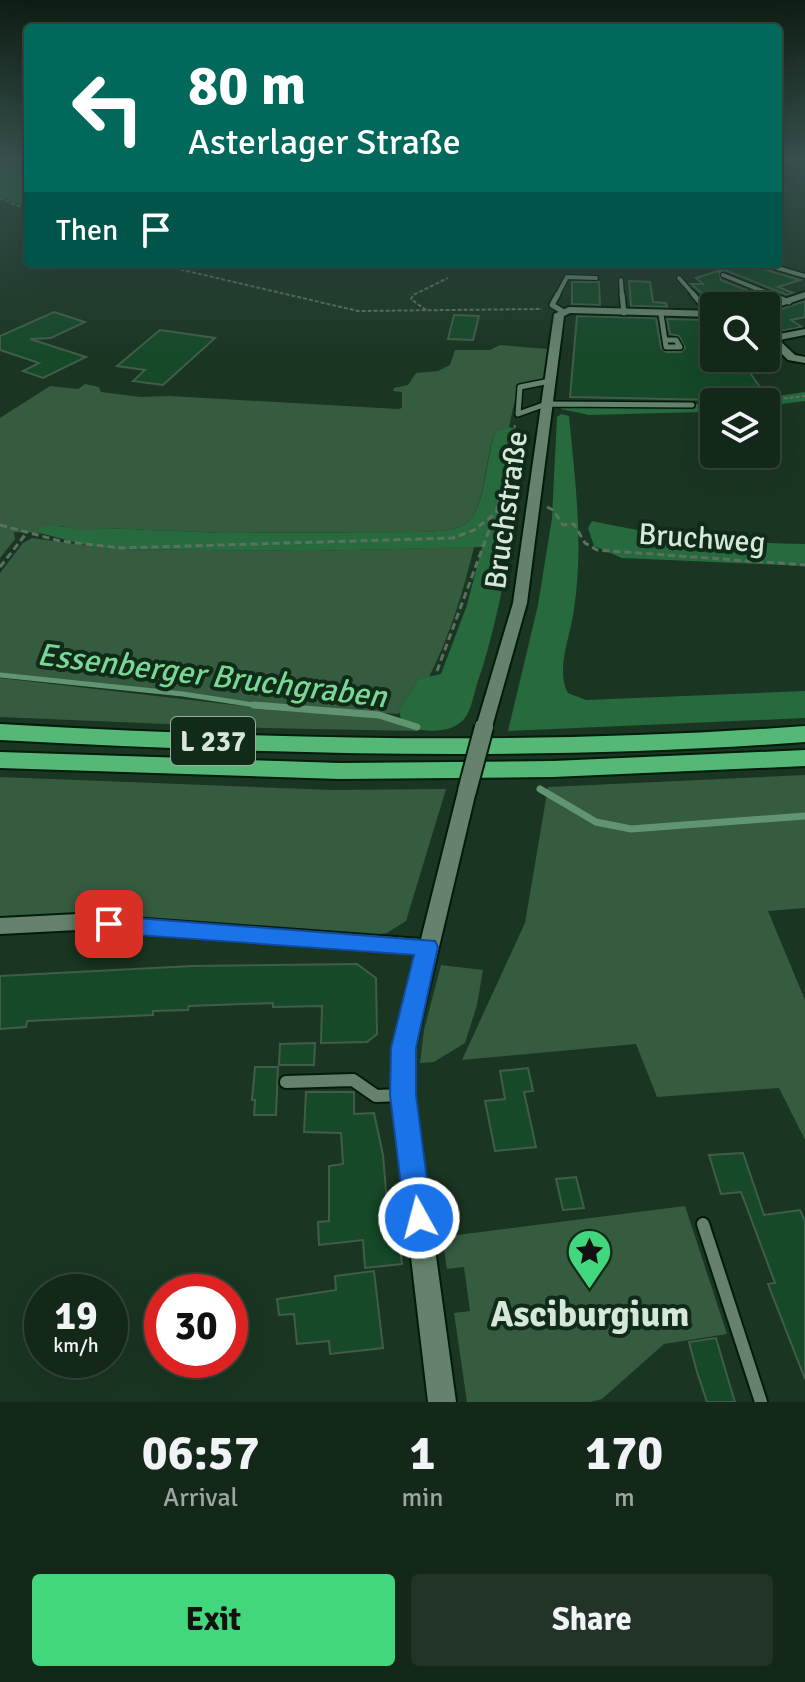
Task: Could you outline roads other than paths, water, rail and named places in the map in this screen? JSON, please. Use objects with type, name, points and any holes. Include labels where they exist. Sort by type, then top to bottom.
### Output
[{"type":"highway","name":"L 237","points":[[0,732],[207,741],[426,745],[597,744],[805,734]]},
{"type":"highway","name":"L 237","points":[[0,760],[353,771],[568,769],[805,758]]},
{"type":"street","points":[[780,304],[805,295]]},
{"type":"street","points":[[562,311],[700,314]]},
{"type":"street","name":"Bruchstraße","points":[[442,1402],[403,1095],[404,1048],[467,791],[520,603],[546,404],[562,311]]},
{"type":"street","points":[[780,334],[805,332]]},
{"type":"street","points":[[780,346],[792,358],[805,360]]},
{"type":"street","points":[[0,926],[78,922],[427,947]]},
{"type":"lane","points":[[778,268],[805,276]]},
{"type":"lane","points":[[723,275],[789,302]]},
{"type":"lane","points":[[562,311],[552,305],[567,277],[596,278]]},
{"type":"lane","points":[[679,278],[700,301]]},
{"type":"lane","points":[[621,280],[624,313]]},
{"type":"lane","points":[[661,314],[665,340]]},
{"type":"lane","points":[[550,381],[520,387],[518,414],[546,404],[692,405]]},
{"type":"lane","points":[[286,1082],[353,1080],[376,1096],[403,1095]]},
{"type":"lane","points":[[703,1224],[761,1402]]},
{"type":"waterway","name":"Essenberger Bruchgraben","points":[[0,675],[183,694],[254,705]]},
{"type":"waterway","name":"Essenberger Bruchgraben","points":[[254,705],[379,715],[417,727]]},
{"type":"waterway","name":"Essenberger Bruchgraben","points":[[254,705],[267,707]]},
{"type":"waterway","name":"Essenberger Bruchgraben","points":[[540,789],[596,822],[631,829],[805,816]]},
{"type":"place","name":"Asciburgium","points":[[590,1290]]}]
